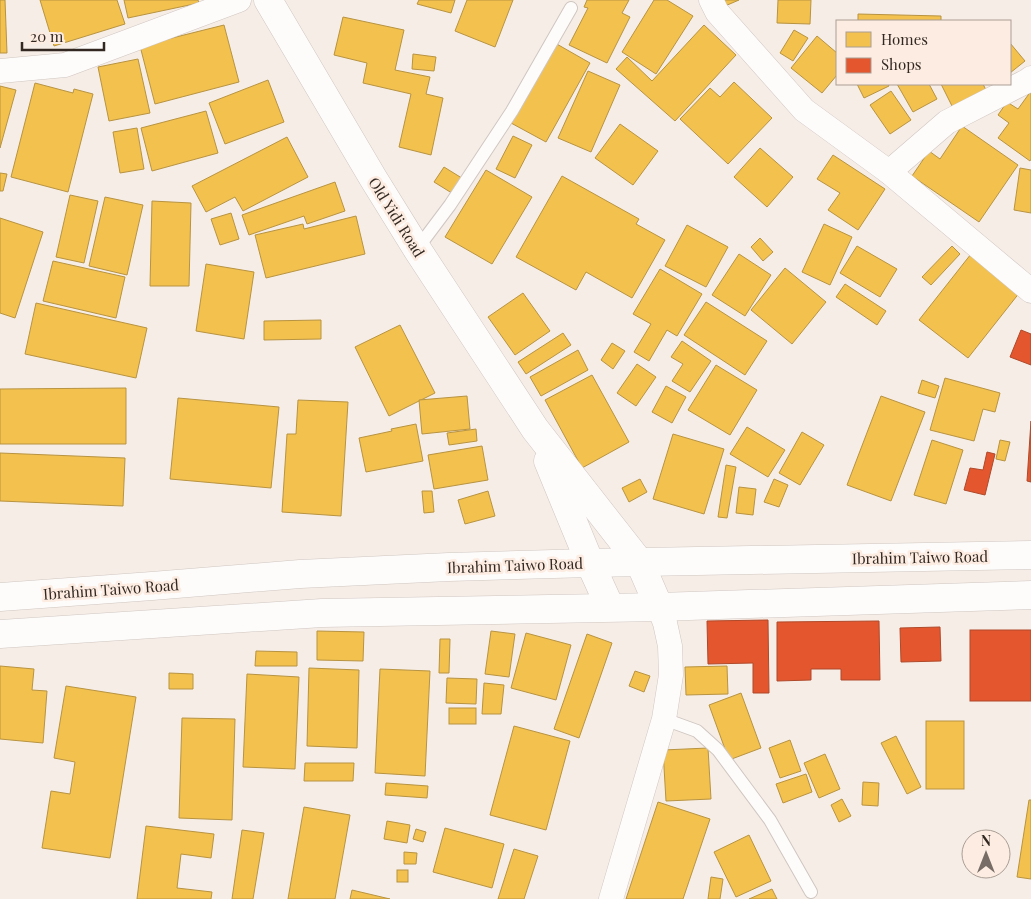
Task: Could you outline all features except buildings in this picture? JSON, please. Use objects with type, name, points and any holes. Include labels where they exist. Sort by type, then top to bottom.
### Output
[{"type":"main road","name":"Old Yidi Road","points":[[268,0],[417,249],[535,429],[640,563],[659,607]]},
{"type":"main road","name":"Old Yidi Road","points":[[535,429],[610,607]]},
{"type":"main road","name":"Ibrahim Taiwo Road","points":[[0,597],[300,574],[449,567],[1031,555]]},
{"type":"main road","points":[[0,634],[322,613],[659,607],[1031,595]]},
{"type":"street","points":[[0,71],[65,65],[239,0]]},
{"type":"street","points":[[710,0],[717,12],[804,110],[889,172],[1031,291]]},
{"type":"street","points":[[889,172],[947,122],[1031,78]]},
{"type":"street","points":[[611,899],[664,720],[671,675],[670,646],[666,624],[659,607]]},
{"type":"lane","points":[[417,249],[450,205],[512,111],[571,8]]},
{"type":"lane","points":[[664,720],[697,731],[718,750],[770,820],[811,892]]}]
